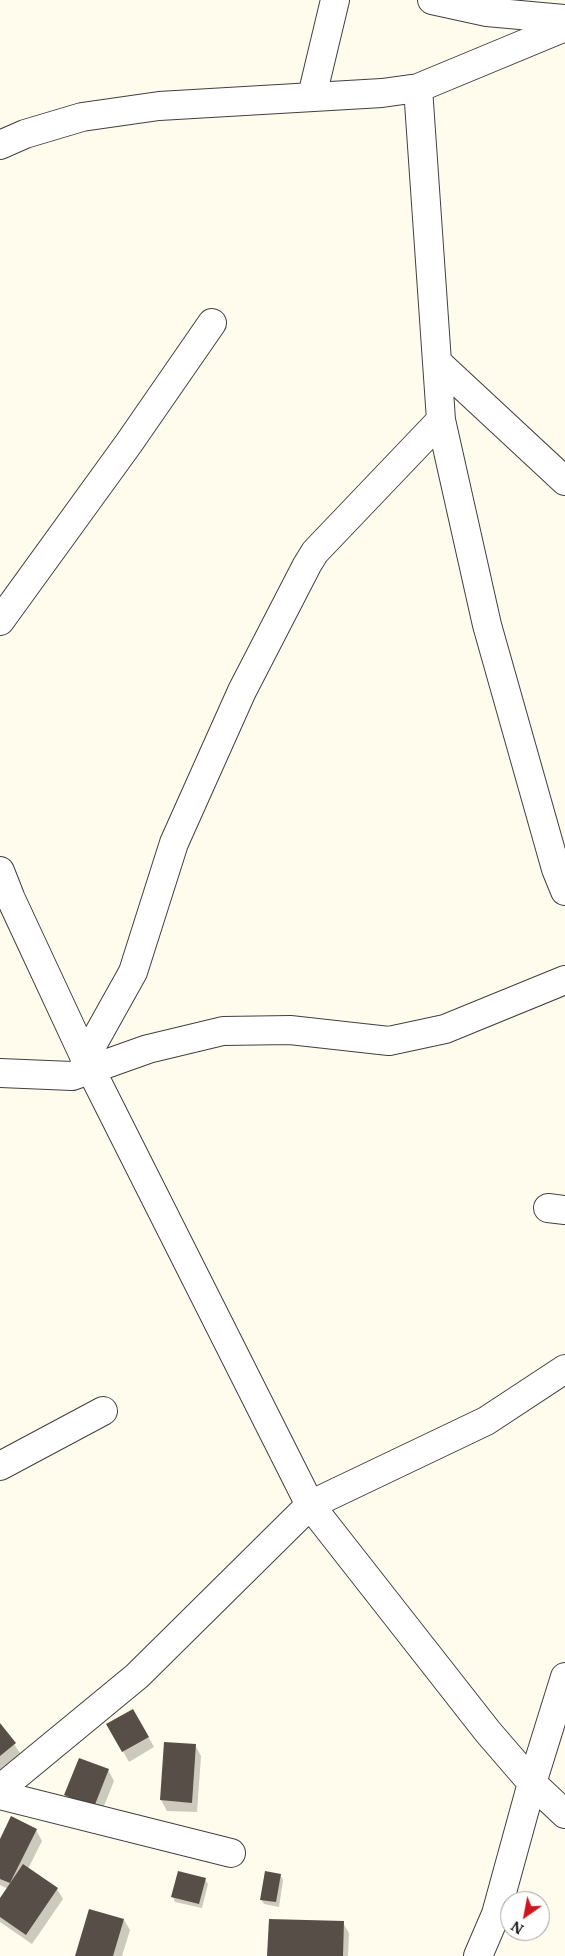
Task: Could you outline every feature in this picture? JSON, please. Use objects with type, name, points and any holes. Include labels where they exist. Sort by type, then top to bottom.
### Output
[{"type":"street","points":[[312,96],[335,0]]},
{"type":"street","points":[[432,0],[487,12],[563,17]]},
{"type":"street","points":[[0,145],[25,134],[82,118],[159,106],[382,93],[418,88],[563,17]]},
{"type":"street","points":[[418,88],[441,420],[487,625],[556,869],[565,892]]},
{"type":"street","points":[[0,621],[129,443],[212,323]]},
{"type":"street","points":[[437,362],[565,481]]},
{"type":"street","points":[[88,1064],[133,972],[174,843],[242,692],[307,565],[315,552],[441,420]]},
{"type":"street","points":[[0,871],[15,908],[88,1064],[310,1505],[488,1732],[532,1783],[565,1814]]},
{"type":"street","points":[[0,1073],[72,1076],[88,1064],[223,1031],[290,1030],[389,1041],[445,1029],[565,980]]},
{"type":"street","points":[[0,1789],[137,1676],[310,1505],[486,1421],[565,1369]]},
{"type":"street","points":[[0,1466],[103,1412]]},
{"type":"street","points":[[478,1956],[496,1914],[532,1783],[565,1677]]},
{"type":"street","points":[[0,1795],[231,1853]]},
{"type":"building","points":[[133,1709],[149,1737],[122,1752],[106,1724]]},
{"type":"building","points":[[0,1723],[16,1743],[0,1756]]},
{"type":"building","points":[[164,1742],[196,1744],[192,1803],[160,1800]]},
{"type":"building","points":[[79,1758],[109,1769],[94,1807],[64,1795]]},
{"type":"building","points":[[11,1816],[37,1829],[10,1883],[0,1879],[0,1839]]},
{"type":"building","points":[[23,1864],[58,1888],[26,1935],[0,1917],[0,1898]]},
{"type":"building","points":[[178,1871],[206,1878],[199,1904],[171,1897]]},
{"type":"building","points":[[265,1871],[281,1874],[276,1902],[260,1900]]},
{"type":"building","points":[[89,1909],[124,1919],[113,1956],[75,1956]]},
{"type":"building","points":[[269,1919],[344,1921],[343,1956],[267,1956]]}]
